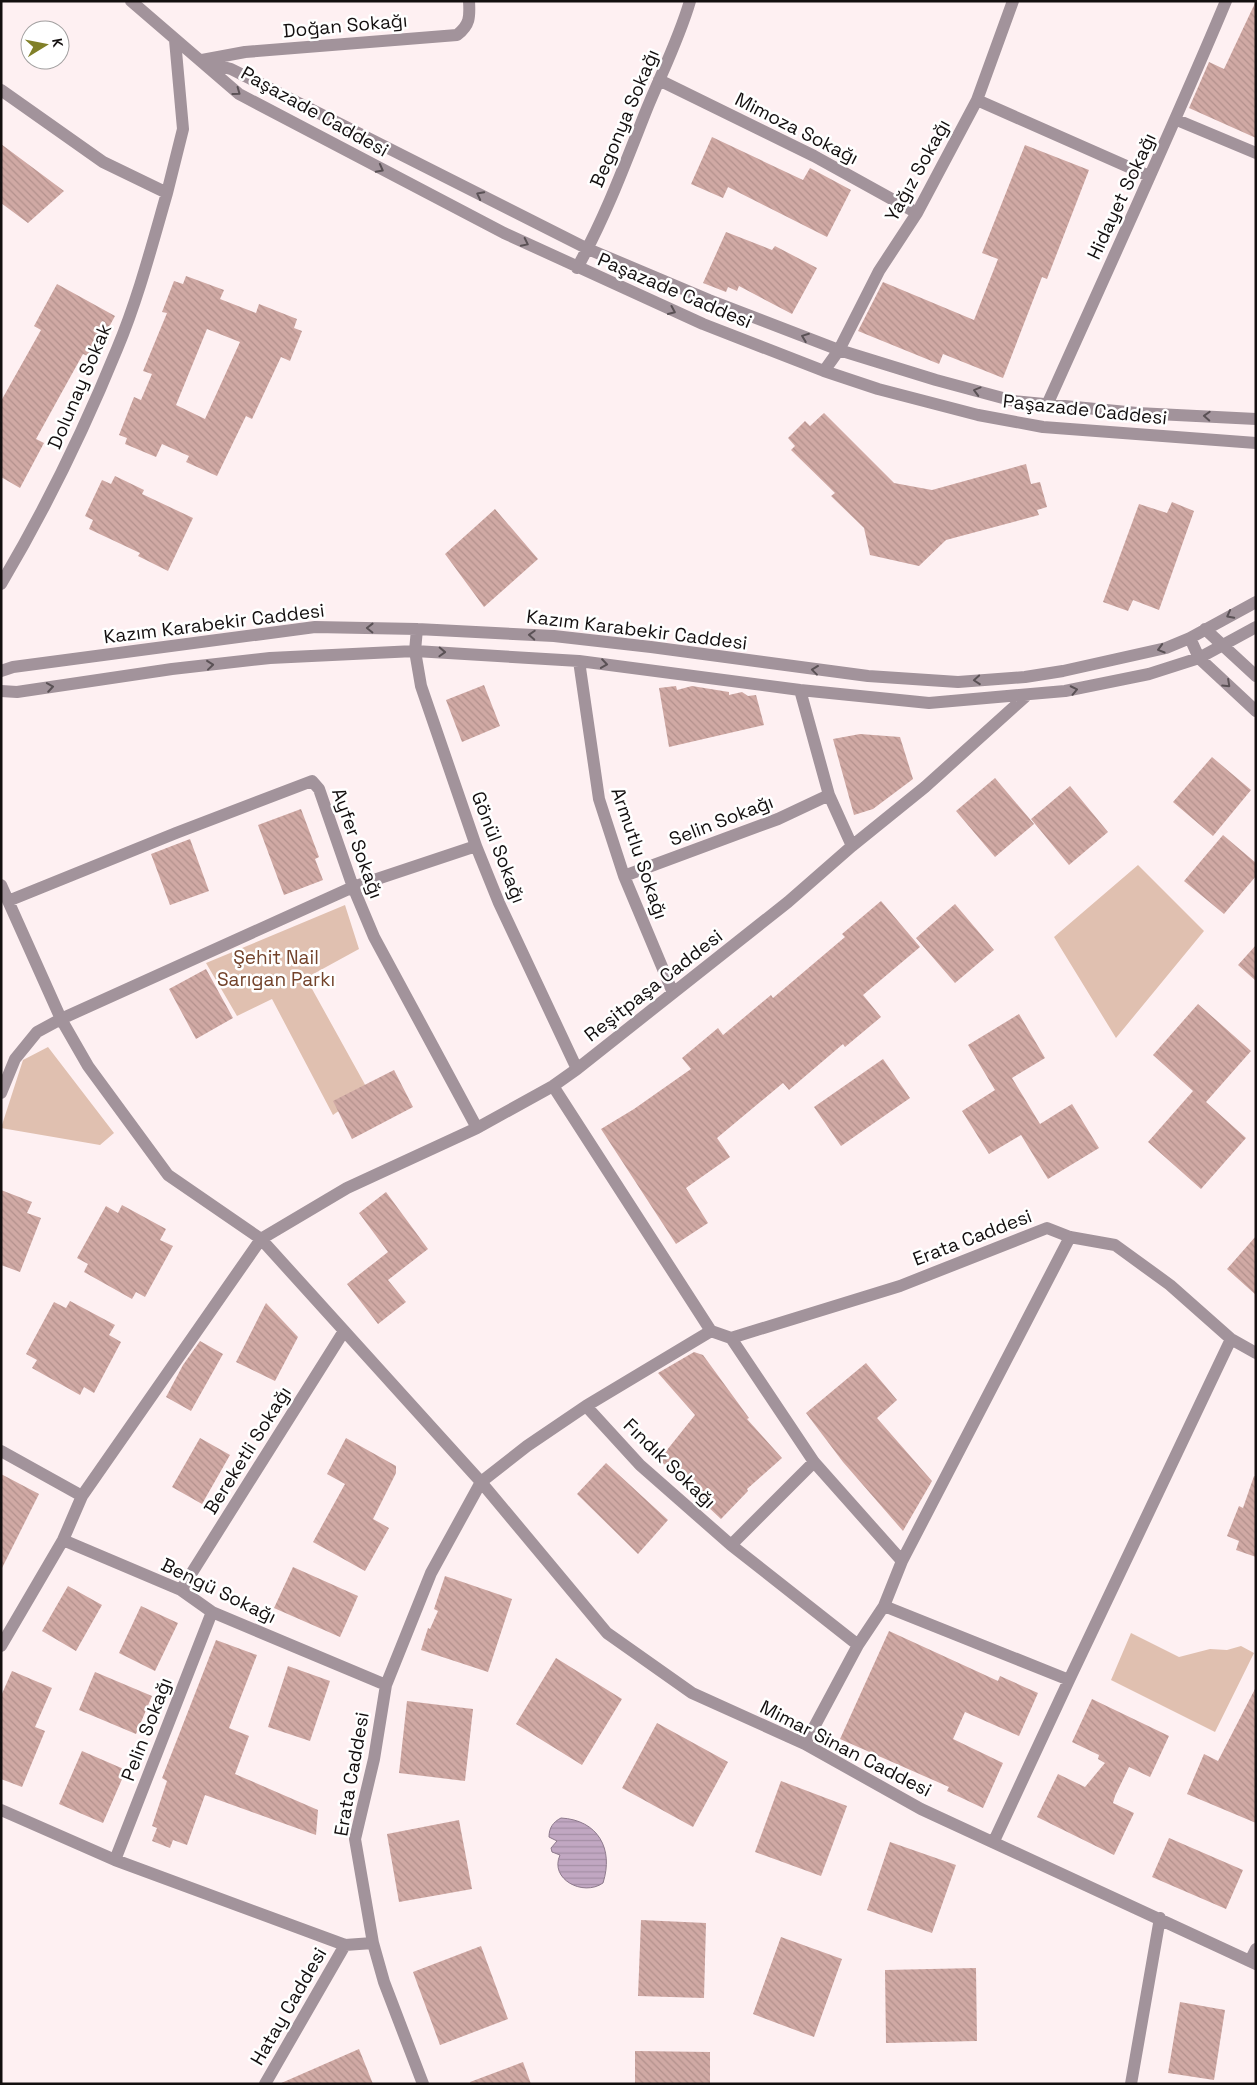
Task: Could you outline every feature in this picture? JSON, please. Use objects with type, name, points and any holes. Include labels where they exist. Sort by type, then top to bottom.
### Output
[{"type":"street","points":[[130,1],[199,61]]},
{"type":"street","name":"Doğan Sokağı","points":[[199,61],[245,52],[457,34],[466,28],[470,21],[469,1]]},
{"type":"street","name":"Begonya Sokağı","points":[[577,268],[588,249],[681,32],[690,1]]},
{"type":"street","name":"Yağız Sokağı","points":[[824,371],[839,350],[880,271],[917,213],[977,100],[1013,1]]},
{"type":"street","name":"Hidayet Sokağı","points":[[1047,405],[1149,176],[1177,120],[1226,1]]},
{"type":"street","name":"Dolunay Sokak","points":[[1,584],[33,530],[72,454],[118,348],[150,254],[183,129],[175,40]]},
{"type":"street","name":"Paşazade Caddesi","points":[[199,61],[230,69],[588,249],[710,300],[839,350],[936,380],[1014,401],[1047,405],[1256,419]]},
{"type":"street","name":"Paşazade Caddesi","points":[[199,61],[240,94],[416,188],[577,268],[703,324],[824,371],[878,389],[932,403],[1043,427],[1256,443]]},
{"type":"street","name":"Mimoza Sokağı","points":[[659,80],[814,156],[917,213]]},
{"type":"street","points":[[1,90],[103,162],[166,193]]},
{"type":"street","points":[[977,100],[1149,176]]},
{"type":"street","points":[[1177,120],[1256,153]]},
{"type":"street","name":"Kazım Karabekir Caddesi","points":[[1,671],[13,667],[315,627],[418,629],[574,638],[868,676],[958,682],[1025,676],[1166,648],[1190,638],[1256,602]]},
{"type":"street","points":[[1,691],[17,692],[172,669],[270,658],[415,651],[580,661],[800,690],[929,703],[1065,692],[1149,674],[1199,658],[1256,627]]},
{"type":"street","name":"Gönül Sokağı","points":[[418,629],[415,651],[421,686],[476,846],[499,903],[577,1069]]},
{"type":"street","points":[[1205,629],[1256,676]]},
{"type":"street","points":[[1190,638],[1199,658],[1256,710]]},
{"type":"street","name":"Armutlu Sokağı","points":[[580,661],[599,799],[624,876],[673,994]]},
{"type":"street","points":[[1025,676],[1026,696]]},
{"type":"street","points":[[800,690],[829,795],[852,846]]},
{"type":"street","name":"Reşitpaşa Caddesi","points":[[261,1240],[347,1188],[477,1128],[553,1086],[577,1069],[788,902],[852,846],[925,787],[1026,696]]},
{"type":"street","name":"Ayfer Sokağı","points":[[8,901],[176,832],[312,781],[319,789],[353,887],[374,937],[477,1128]]},
{"type":"street","name":"Selin Sokağı","points":[[624,876],[778,819],[829,795]]},
{"type":"street","points":[[1,1094],[15,1059],[37,1032],[353,887],[476,846]]},
{"type":"street","points":[[1,885],[61,1020],[88,1066],[168,1175],[261,1240],[82,1496],[64,1540],[1,1646]]},
{"type":"street","points":[[553,1086],[710,1331],[731,1338],[814,1462],[902,1561]]},
{"type":"street","name":"Erata Caddesi","points":[[731,1338],[900,1286],[1047,1228],[1070,1237],[1115,1245],[1170,1285],[1231,1339],[1256,1352]]},
{"type":"street","points":[[805,1744],[858,1646],[884,1606],[902,1561],[1070,1237]]},
{"type":"street","name":"Mimar Sinan Caddesi","points":[[261,1240],[481,1482],[607,1632],[692,1693],[805,1744],[922,1809],[1160,1918],[1253,1963]]},
{"type":"street","name":"Bereketli Sokağı","points":[[181,1590],[344,1331]]},
{"type":"street","points":[[481,1482],[527,1446],[586,1406],[710,1331]]},
{"type":"street","points":[[994,1841],[1231,1339]]},
{"type":"street","name":"Fındık Sokağı","points":[[586,1406],[640,1464],[731,1545],[858,1646]]},
{"type":"street","points":[[1,1451],[82,1496]]},
{"type":"street","points":[[731,1545],[814,1462]]},
{"type":"street","name":"Erata Caddesi","points":[[423,2084],[384,1982],[373,1943],[355,1839],[374,1759],[386,1685],[431,1572],[481,1482]]},
{"type":"street","name":"Bengü Sokağı","points":[[64,1540],[181,1590],[212,1612],[386,1685]]},
{"type":"street","points":[[884,1606],[1070,1680]]},
{"type":"street","name":"Pelin Sokağı","points":[[115,1860],[212,1612]]},
{"type":"street","points":[[1,1810],[115,1860],[345,1945]]},
{"type":"street","points":[[1131,2084],[1160,1918]]},
{"type":"street","name":"Hatay Caddesi","points":[[265,2084],[345,1945],[373,1943]]},
{"type":"street","points":[[1253,1963],[1256,1949]]},
{"type":"green space","points":[[1138,865],[1204,931],[1116,1038],[1054,937]]},
{"type":"green space","name":"Şehit Nail Sarıgan Parkı","points":[[345,905],[359,949],[306,978],[368,1090],[333,1115],[272,999],[237,1016],[206,963]]},
{"type":"green space","points":[[48,1047],[114,1133],[100,1145],[1,1128],[23,1060]]},
{"type":"green space","points":[[1131,1633],[1179,1657],[1210,1649],[1227,1650],[1241,1646],[1254,1653],[1215,1732],[1111,1680]]},
{"type":"shaded area","points":[[561,1818],[585,1824],[600,1838],[606,1859],[603,1883],[595,1887],[578,1887],[563,1878],[558,1864],[560,1855],[552,1852],[551,1848],[557,1841],[549,1837],[552,1826]]},
{"type":"building","points":[[1256,1],[1256,138],[1189,108],[1209,62],[1224,69]]},
{"type":"building","points":[[712,137],[803,180],[810,168],[851,190],[827,237],[728,187],[723,198],[691,184]]},
{"type":"building","points":[[1,144],[64,191],[28,223],[1,203]]},
{"type":"building","points":[[1025,145],[1089,170],[1047,279],[1042,277],[1003,378],[943,354],[939,364],[858,331],[883,282],[974,320],[998,259],[982,253]]},
{"type":"building","points":[[726,232],[772,250],[775,246],[817,268],[792,314],[739,286],[737,291],[728,287],[726,292],[703,283]]},
{"type":"building","points":[[186,276],[224,290],[220,299],[256,313],[259,304],[297,319],[294,328],[302,331],[290,361],[281,357],[252,419],[246,416],[217,476],[186,462],[189,456],[162,444],[156,457],[125,444],[127,438],[119,435],[134,397],[141,400],[152,374],[143,371],[167,313],[162,312],[174,281],[183,284]],"holes":[[[207,329],[240,342],[205,419],[176,405]]]},
{"type":"building","points":[[57,284],[115,316],[92,358],[83,354],[36,439],[44,443],[20,488],[1,477],[1,401],[41,330],[34,326]]},
{"type":"building","points":[[824,413],[894,483],[932,490],[1026,464],[1031,484],[1040,482],[1047,507],[1037,510],[1039,515],[946,540],[919,566],[870,555],[864,528],[831,496],[835,493],[791,450],[795,446],[788,438],[805,421],[810,426]]},
{"type":"building","points":[[115,476],[144,490],[142,494],[193,518],[168,571],[138,556],[140,553],[89,529],[93,520],[85,516],[102,480],[111,484]]},
{"type":"building","points":[[1172,502],[1194,511],[1159,610],[1133,600],[1128,611],[1103,602],[1139,504],[1167,513]]},
{"type":"building","points":[[495,509],[538,559],[484,607],[445,554]]},
{"type":"building","points":[[484,685],[500,726],[462,742],[446,700]]},
{"type":"building","points":[[676,686],[677,690],[692,686],[729,692],[729,695],[742,692],[748,696],[756,695],[764,725],[669,747],[659,688]]},
{"type":"building","points":[[860,734],[900,737],[913,779],[873,809],[854,815],[833,739]]},
{"type":"building","points":[[1212,757],[1251,790],[1213,836],[1173,802]]},
{"type":"building","points":[[995,778],[1034,824],[995,857],[956,811]]},
{"type":"building","points":[[1070,786],[1108,832],[1069,865],[1031,819]]},
{"type":"building","points":[[301,809],[319,857],[315,859],[323,880],[284,895],[258,825]]},
{"type":"building","points":[[1223,835],[1256,863],[1256,876],[1224,914],[1184,881]]},
{"type":"building","points":[[190,839],[209,891],[170,905],[151,854]]},
{"type":"building","points":[[881,901],[920,947],[863,995],[881,1017],[845,1047],[843,1044],[789,1090],[783,1083],[717,1138],[730,1157],[686,1188],[708,1223],[676,1244],[601,1129],[634,1109],[691,1069],[682,1058],[718,1028],[723,1035],[771,995],[773,998],[845,937],[842,934]]},
{"type":"building","points":[[955,904],[994,950],[955,983],[916,938]]},
{"type":"building","points":[[1256,945],[1256,981],[1238,965]]},
{"type":"building","points":[[206,969],[233,1018],[196,1039],[169,989]]},
{"type":"building","points":[[1198,1004],[1251,1051],[1206,1102],[1246,1138],[1201,1189],[1148,1142],[1193,1091],[1153,1055]]},
{"type":"building","points":[[1019,1014],[1045,1058],[1012,1078],[1040,1124],[1072,1104],[1099,1148],[1048,1179],[1021,1135],[989,1154],[962,1111],[995,1090],[968,1045]]},
{"type":"building","points":[[883,1059],[910,1098],[841,1146],[814,1107]]},
{"type":"building","points":[[394,1070],[413,1107],[352,1139],[333,1101]]},
{"type":"building","points":[[1,1190],[32,1202],[27,1213],[41,1218],[20,1272],[1,1265]]},
{"type":"building","points":[[386,1192],[428,1249],[388,1280],[406,1302],[378,1324],[347,1284],[388,1252],[359,1213]]},
{"type":"building","points":[[122,1205],[166,1229],[160,1240],[173,1246],[145,1297],[136,1292],[132,1299],[84,1272],[88,1264],[77,1258],[106,1206],[118,1213]]},
{"type":"building","points":[[1256,1236],[1256,1295],[1227,1269]]},
{"type":"building","points":[[70,1301],[115,1325],[109,1335],[121,1342],[94,1393],[84,1387],[80,1395],[32,1368],[37,1360],[26,1354],[54,1302],[66,1308]]},
{"type":"building","points":[[266,1303],[298,1337],[275,1381],[236,1362]]},
{"type":"building","points":[[200,1341],[223,1354],[191,1411],[166,1397],[183,1365]]},
{"type":"building","points":[[694,1352],[703,1355],[749,1418],[747,1419],[782,1458],[747,1489],[748,1491],[721,1519],[691,1491],[694,1488],[659,1460],[695,1415],[658,1373]]},
{"type":"building","points":[[866,1363],[897,1400],[877,1418],[932,1481],[903,1531],[843,1462],[806,1413]]},
{"type":"building","points":[[200,1438],[230,1455],[202,1504],[172,1487]]},
{"type":"building","points":[[346,1438],[396,1466],[396,1473],[373,1519],[389,1528],[365,1571],[313,1542],[345,1484],[327,1474]]},
{"type":"building","points":[[606,1463],[668,1520],[638,1554],[577,1494]]},
{"type":"building","points":[[1,1474],[39,1494],[1,1570]]},
{"type":"building","points":[[1254,1476],[1256,1477],[1256,1557],[1236,1550],[1239,1541],[1227,1536],[1239,1506],[1243,1508]]},
{"type":"building","points":[[293,1567],[358,1596],[340,1637],[274,1608]]},
{"type":"building","points":[[445,1576],[512,1599],[488,1672],[421,1650],[428,1628],[430,1629],[438,1611],[434,1609]]},
{"type":"building","points":[[68,1586],[102,1605],[76,1651],[42,1631]]},
{"type":"building","points":[[141,1606],[178,1623],[155,1671],[119,1653]]},
{"type":"building","points":[[889,1631],[998,1681],[1000,1676],[1038,1693],[1019,1736],[965,1712],[953,1739],[1003,1763],[983,1808],[947,1791],[949,1787],[840,1739]]},
{"type":"building","points":[[216,1640],[257,1655],[229,1728],[249,1736],[235,1774],[318,1810],[316,1835],[205,1795],[187,1845],[173,1840],[170,1848],[152,1841],[157,1828],[152,1826],[167,1781],[162,1778]]},
{"type":"building","points":[[556,1658],[622,1699],[582,1765],[516,1724]]},
{"type":"building","points":[[288,1666],[330,1681],[310,1741],[268,1727]]},
{"type":"building","points":[[12,1671],[52,1688],[35,1727],[45,1731],[22,1787],[1,1779],[1,1696]]},
{"type":"building","points":[[95,1672],[152,1696],[136,1734],[79,1710]]},
{"type":"building","points":[[1256,1687],[1256,1823],[1187,1794],[1204,1754],[1218,1761]]},
{"type":"building","points":[[1092,1699],[1169,1736],[1150,1777],[1129,1767],[1115,1796],[1113,1803],[1134,1813],[1114,1855],[1037,1817],[1058,1774],[1085,1787],[1105,1763],[1098,1759],[1099,1755],[1072,1742]]},
{"type":"building","points":[[407,1701],[473,1709],[465,1781],[399,1773]]},
{"type":"building","points":[[657,1723],[728,1762],[693,1827],[622,1788]]},
{"type":"building","points":[[82,1751],[126,1770],[103,1823],[59,1804]]},
{"type":"building","points":[[781,1781],[847,1806],[821,1876],[755,1852]]},
{"type":"building","points":[[459,1820],[472,1889],[399,1902],[387,1834]]},
{"type":"building","points":[[1169,1838],[1243,1870],[1226,1909],[1152,1877]]},
{"type":"building","points":[[890,1842],[956,1865],[932,1933],[867,1910]]},
{"type":"building","points":[[641,1920],[706,1923],[704,1998],[638,1996]]},
{"type":"building","points":[[781,1937],[842,1959],[814,2037],[753,2014]]},
{"type":"building","points":[[481,1946],[508,2019],[440,2045],[413,1972]]},
{"type":"building","points":[[976,1968],[977,2041],[886,2043],[885,1970]]},
{"type":"building","points":[[1180,2002],[1225,2010],[1214,2080],[1168,2073]]},
{"type":"building","points":[[359,2049],[373,2084],[279,2084]]},
{"type":"building","points":[[635,2051],[710,2052],[710,2084],[635,2084]]},
{"type":"building","points":[[523,2062],[531,2084],[471,2084],[470,2082]]}]
